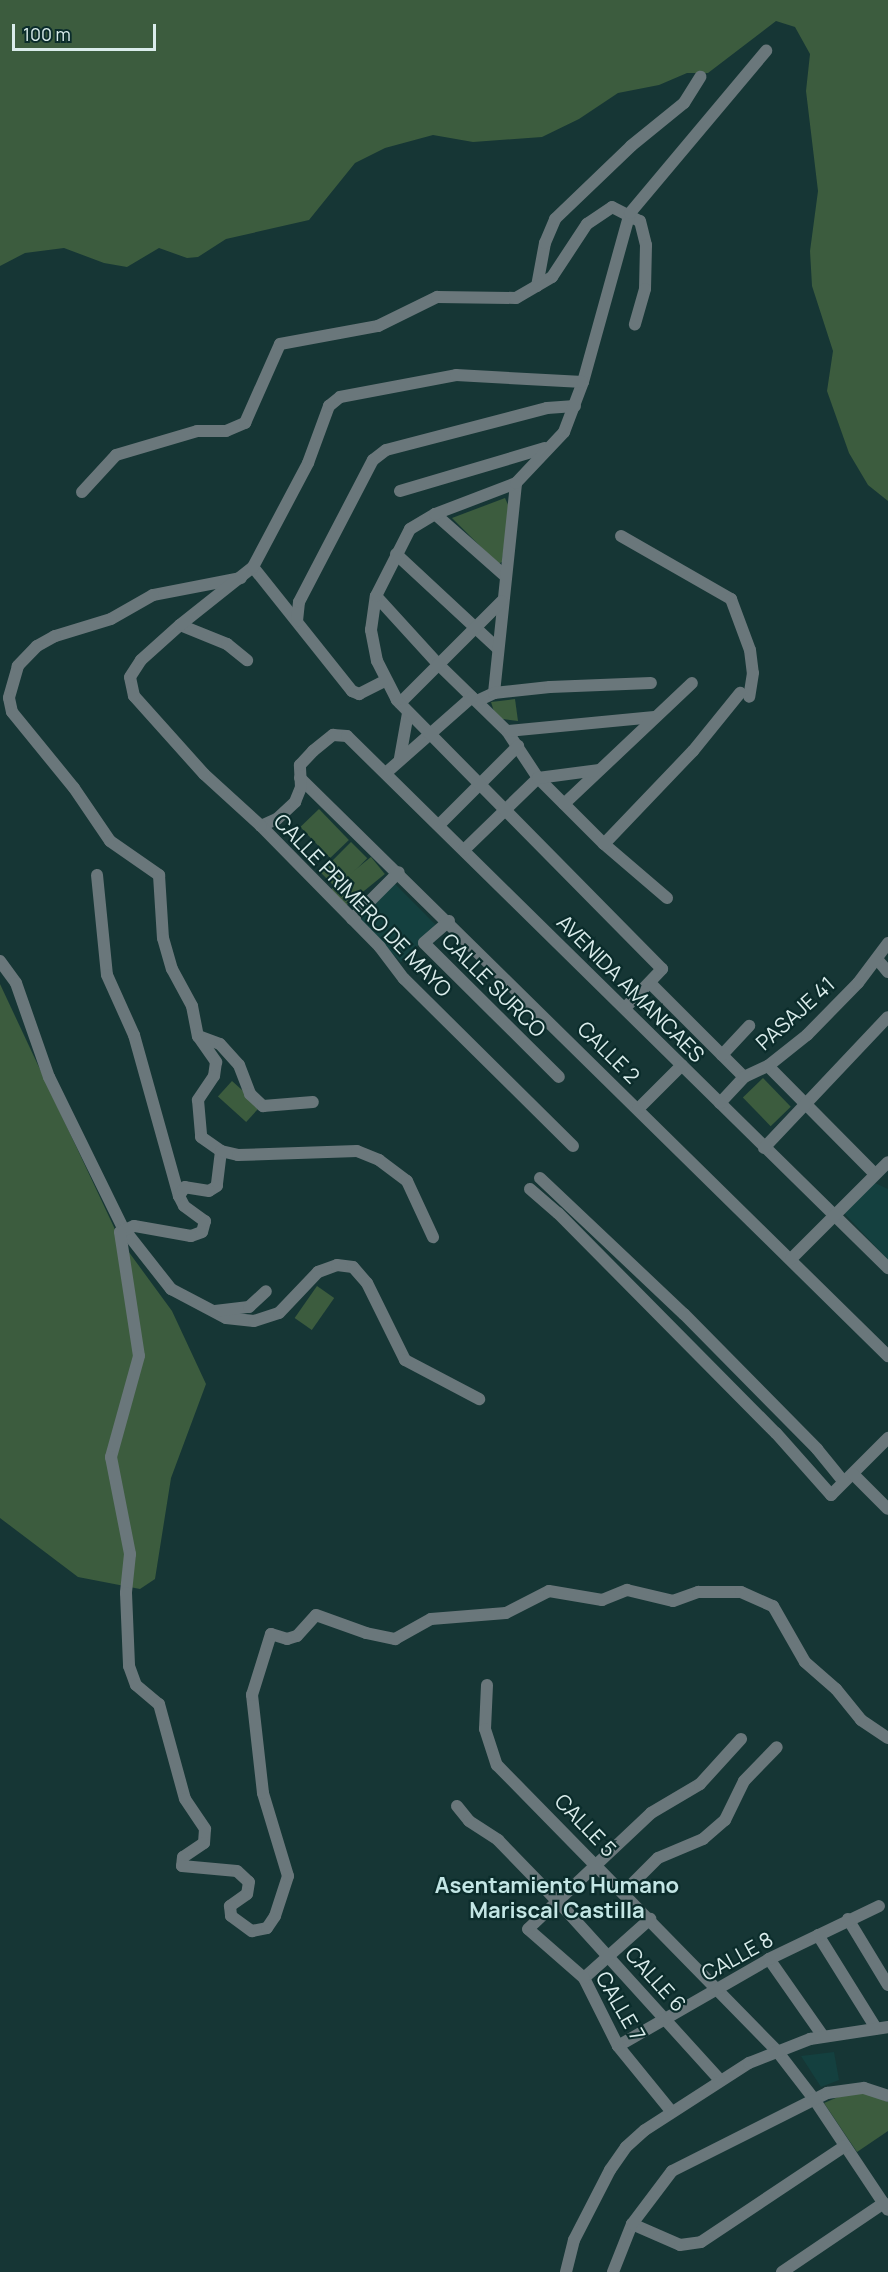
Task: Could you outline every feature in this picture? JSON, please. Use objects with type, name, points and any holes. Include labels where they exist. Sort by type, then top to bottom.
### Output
[{"type":"street","points":[[625,1008],[662,969],[502,810],[400,703],[385,681],[376,661],[371,630],[376,596],[410,529],[435,514],[516,483],[546,447],[564,432],[583,382],[630,213],[766,51]]},
{"type":"street","points":[[537,286],[544,243],[555,219],[632,146],[676,110],[700,77]]},
{"type":"street","points":[[82,492],[116,455],[197,431],[226,431],[245,423],[280,344],[378,327],[437,297],[511,300],[552,277],[587,224],[606,208],[630,213],[640,221],[646,245],[645,289],[635,325]]},
{"type":"street","points":[[247,660],[226,644],[180,625],[252,567],[308,463],[329,406],[340,397],[456,375],[583,382]]},
{"type":"street","points":[[297,621],[299,602],[373,460],[386,450],[547,408],[575,406]]},
{"type":"street","points":[[400,491],[546,447]]},
{"type":"street","points":[[494,693],[516,483]]},
{"type":"street","points":[[435,514],[505,576]]},
{"type":"street","points":[[604,844],[745,695],[753,673],[750,650],[731,599],[621,536]]},
{"type":"street","points":[[396,554],[497,648]]},
{"type":"street","points":[[252,567],[355,694],[385,681]]},
{"type":"street","points":[[242,577],[153,595],[111,619],[55,636],[37,646],[18,666],[9,698],[12,712],[74,788],[110,841],[159,875],[163,938],[172,969],[192,1006],[198,1036],[213,1054],[216,1069],[198,1100],[201,1137],[221,1151],[238,1155],[357,1151],[372,1157],[407,1181],[433,1237]]},
{"type":"street","points":[[376,596],[438,664],[507,731],[538,778],[604,844],[667,898]]},
{"type":"street","points":[[400,703],[502,601]]},
{"type":"street","name":"CALLE PRIMERO DE MAYO","points":[[180,625],[135,667],[130,687],[204,774],[261,826],[352,919],[404,979],[573,1146]]},
{"type":"street","points":[[387,772],[428,733],[475,699],[494,693],[651,683]]},
{"type":"street","points":[[564,804],[692,683]]},
{"type":"street","points":[[400,758],[408,713]]},
{"type":"street","points":[[507,731],[654,717]]},
{"type":"street","name":"AVENIDA AMANCAES","points":[[300,778],[300,765],[321,741],[338,734],[347,736],[387,772],[888,1268]]},
{"type":"street","points":[[439,825],[518,746]]},
{"type":"street","points":[[464,850],[502,810],[538,778],[599,771]]},
{"type":"street","points":[[261,826],[269,825],[295,802],[300,794],[300,778]]},
{"type":"street","name":"CALLE 2","points":[[300,778],[449,921],[888,1356]]},
{"type":"street","points":[[352,919],[399,872]]},
{"type":"street","points":[[97,875],[107,975],[134,1035],[171,1178],[184,1206],[205,1221],[202,1232],[191,1236],[134,1226],[123,1228]]},
{"type":"street","name":"CALLE SURCO","points":[[449,921],[424,943],[559,1077]]},
{"type":"street","name":"PASAJE 41","points":[[720,1103],[744,1077],[768,1066],[807,1035],[877,959],[888,943]]},
{"type":"street","points":[[877,959],[888,972]]},
{"type":"street","points":[[0,961],[16,983],[49,1077],[123,1228],[171,1289],[205,1309],[239,1321],[267,1319],[286,1307],[318,1272],[337,1265],[353,1267],[367,1283],[394,1344],[405,1360],[479,1399]]},
{"type":"street","points":[[650,982],[744,1077]]},
{"type":"street","points":[[765,1148],[888,1017]]},
{"type":"street","points":[[722,1055],[749,1026]]},
{"type":"street","points":[[198,1036],[220,1044],[239,1065],[250,1094],[263,1106],[314,1102]]},
{"type":"street","points":[[638,1108],[682,1065]]},
{"type":"street","points":[[768,1066],[875,1174]]},
{"type":"street","points":[[179,1196],[186,1187],[214,1190],[221,1151]]},
{"type":"street","points":[[790,1259],[888,1162]]},
{"type":"street","points":[[540,1178],[684,1314],[817,1449],[848,1478],[888,1509]]},
{"type":"street","points":[[530,1189],[558,1213],[776,1433],[831,1495],[888,1438]]},
{"type":"street","points":[[123,1228],[120,1244],[138,1334],[139,1356],[111,1457],[130,1554],[126,1593],[129,1666],[136,1685],[159,1704],[185,1799],[205,1829],[204,1843],[183,1857],[182,1866],[237,1871],[246,1878],[247,1894],[228,1910],[231,1916],[247,1929],[261,1930],[272,1923],[289,1872],[263,1792],[253,1688],[271,1634],[286,1639],[297,1636],[316,1615],[366,1633],[395,1639],[432,1618],[506,1613],[549,1590],[602,1600],[633,1590],[673,1601],[698,1592],[741,1592],[773,1606],[806,1662],[836,1689],[861,1720],[888,1738]]},
{"type":"street","points":[[205,1309],[223,1312],[249,1307],[266,1292]]},
{"type":"street","name":"CALLE 5","points":[[488,1685],[485,1729],[497,1765],[718,1988],[777,2051],[814,2099],[886,2206]]},
{"type":"street","points":[[557,1901],[651,1814],[700,1784],[741,1739]]},
{"type":"street","points":[[624,1892],[658,1858],[703,1839],[725,1820],[744,1781],[777,1748]]},
{"type":"street","name":"CALLE 6","points":[[457,1806],[479,1830],[498,1840],[557,1901],[720,2080]]},
{"type":"street","name":"CALLE 7","points":[[557,1901],[528,1929],[584,1978],[618,2046],[671,2111]]},
{"type":"street","name":"CALLE 8","points":[[618,2046],[770,1959],[848,1919],[879,1906]]},
{"type":"street","points":[[584,1978],[650,1919]]},
{"type":"street","points":[[848,1919],[888,1985]]},
{"type":"street","points":[[566,2272],[574,2240],[610,2170],[633,2140],[671,2111],[720,2080],[777,2051],[823,2036],[882,2028],[818,1935]]},
{"type":"street","points":[[770,1959],[823,2036]]},
{"type":"street","points":[[613,2272],[632,2224],[672,2170],[814,2099],[850,2088],[864,2088],[888,2096]]},
{"type":"street","points":[[632,2224],[680,2245],[701,2242],[845,2146]]},
{"type":"street","points":[[782,2272],[886,2206]]},
{"type":"shaded area","points":[[394,883],[437,926],[401,962],[358,919]]},
{"type":"shaded area","points":[[875,1183],[888,1189],[888,1260],[843,1212]]},
{"type":"shaded area","points":[[834,2052],[839,2080],[821,2087],[801,2056]]},
{"type":"green space","points":[[0,0],[888,0],[888,501],[868,485],[849,453],[827,391],[833,351],[812,286],[810,251],[818,191],[806,91],[810,54],[795,27],[776,21],[708,73],[687,73],[659,85],[618,93],[579,119],[542,137],[473,142],[433,135],[385,148],[355,163],[309,220],[226,239],[198,257],[187,258],[159,248],[127,267],[104,263],[64,248],[25,253],[0,266]]},
{"type":"green space","points":[[505,498],[509,507],[502,562],[498,564],[452,518]]},
{"type":"green space","points":[[515,699],[518,721],[496,718],[491,702]]},
{"type":"green space","points":[[319,809],[349,840],[330,858],[300,827]]},
{"type":"green space","points":[[351,842],[367,858],[337,889],[321,872]]},
{"type":"green space","points":[[371,857],[385,874],[345,906],[331,889]]},
{"type":"green space","points":[[0,984],[120,1240],[172,1311],[206,1384],[171,1478],[155,1579],[140,1589],[78,1577],[0,1518]]},
{"type":"green space","points":[[763,1078],[791,1107],[771,1126],[743,1097]]},
{"type":"green space","points":[[232,1081],[260,1106],[246,1122],[218,1097]]},
{"type":"green space","points":[[317,1286],[334,1298],[312,1330],[295,1318]]},
{"type":"green space","points":[[845,2094],[868,2094],[888,2102],[888,2131],[857,2152],[824,2103]]},
{"type":"district","name":"Asentamiento Humano Mariscal Castilla","points":[[557,1898]]}]
